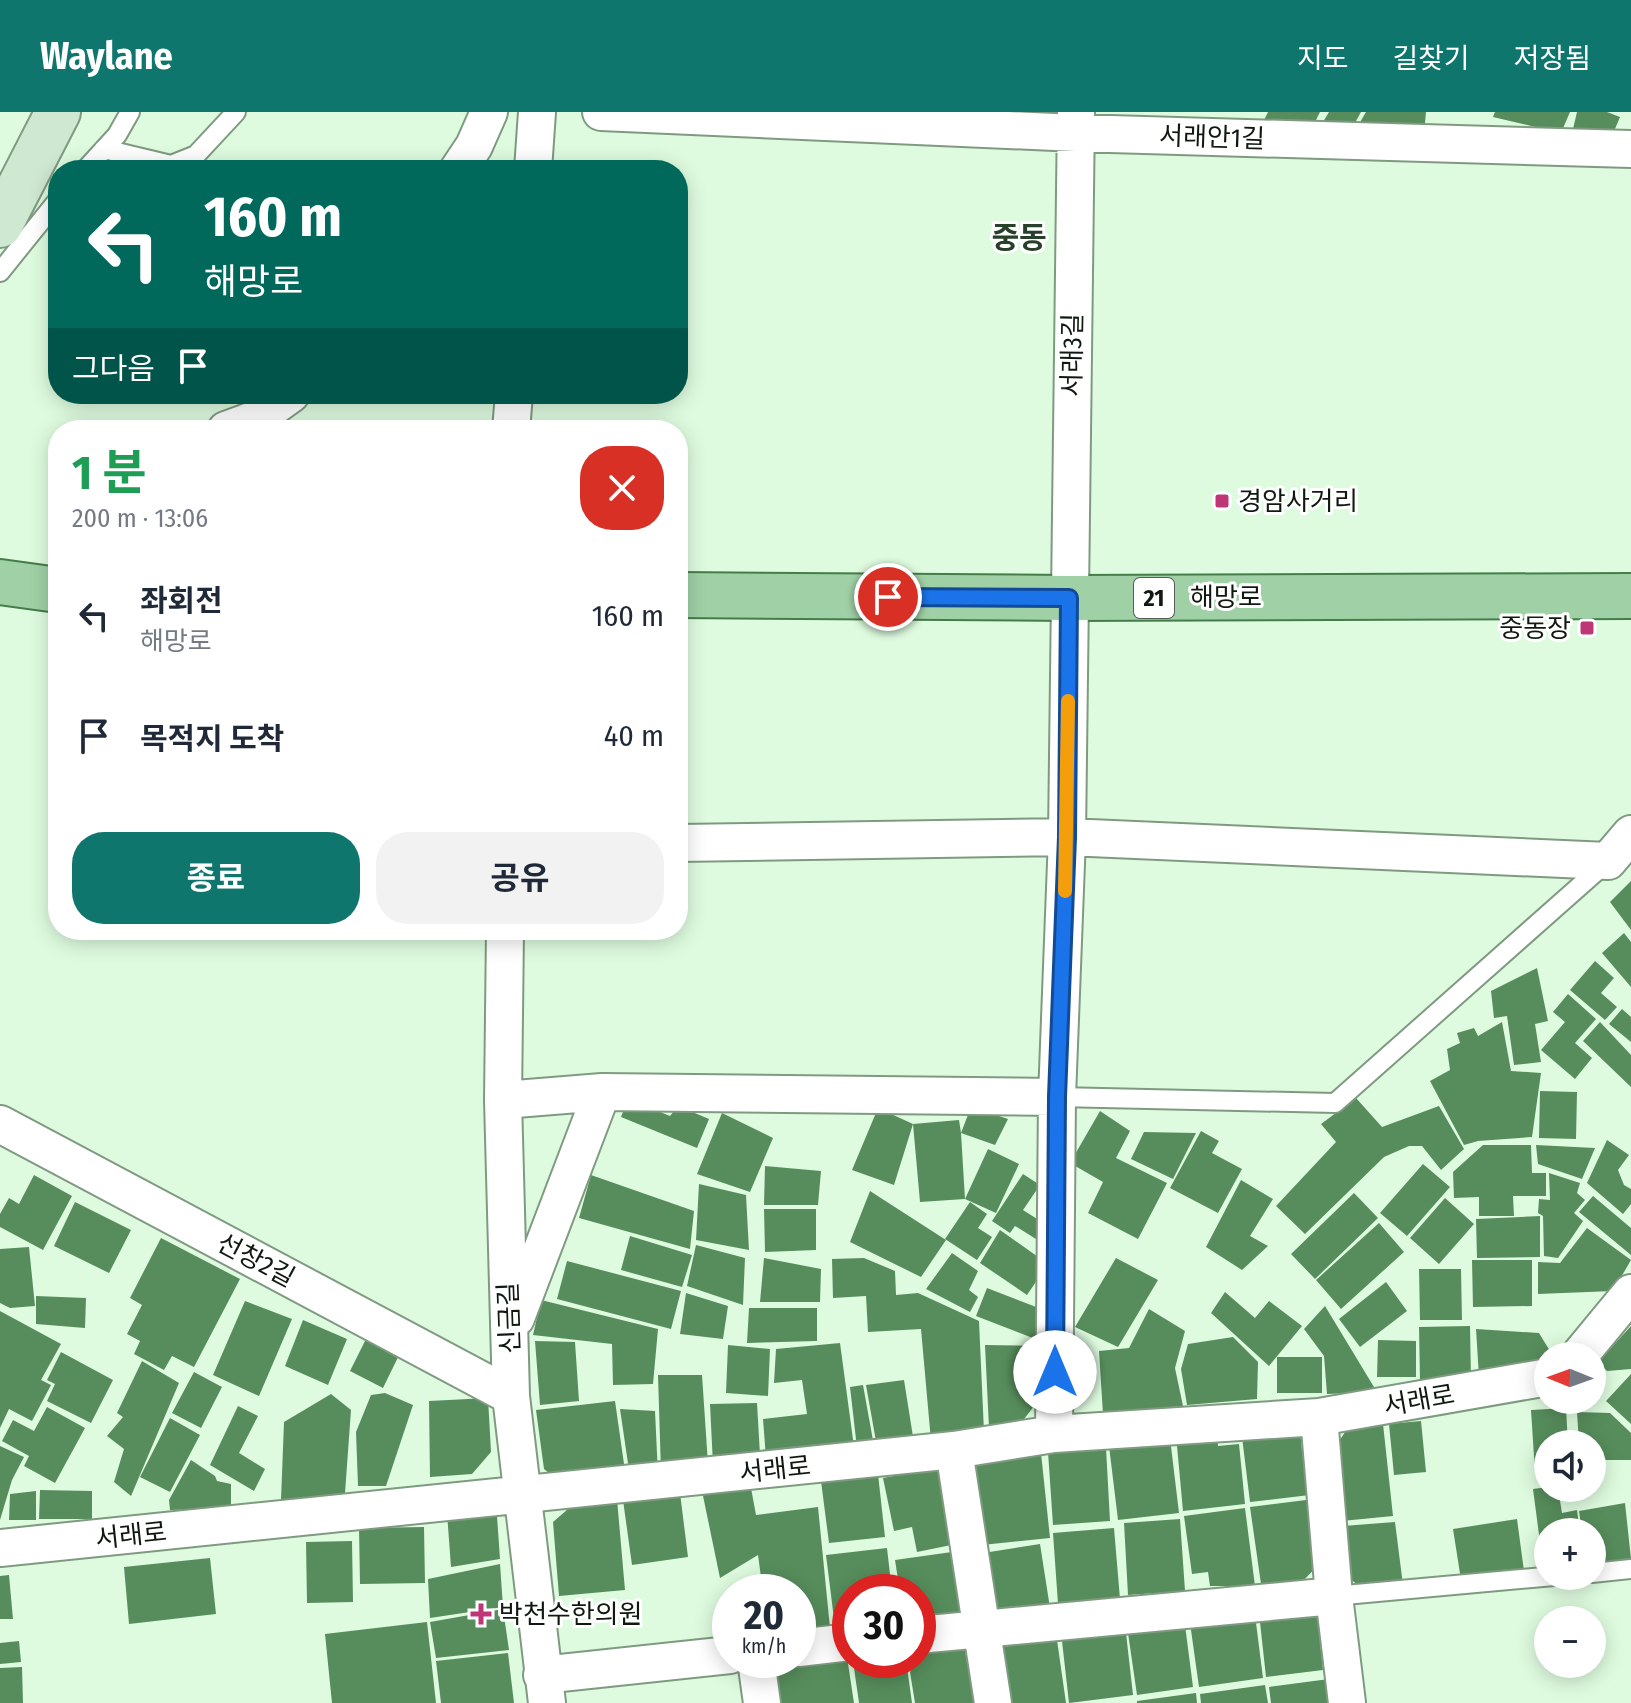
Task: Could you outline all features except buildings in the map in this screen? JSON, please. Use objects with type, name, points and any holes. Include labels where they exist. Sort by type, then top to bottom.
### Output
[{"type":"main road","points":[[0,582],[48,589]]},
{"type":"main road","name":"해망로","points":[[688,595],[1069,598],[1631,596]]},
{"type":"street","points":[[0,225],[58,112]]},
{"type":"street","points":[[465,160],[489,112]]},
{"type":"street","points":[[534,160],[537,112]]},
{"type":"street","name":"서래안1길","points":[[601,112],[1076,122],[1631,149]]},
{"type":"street","name":"서래3길","points":[[1054,1434],[1057,1097],[1067,837],[1076,122]]},
{"type":"street","points":[[253,420],[277,404]]},
{"type":"street","points":[[688,843],[1067,837],[1608,861],[1631,834]]},
{"type":"street","name":"신금길","points":[[505,940],[503,1100],[511,1396],[544,1689]]},
{"type":"street","points":[[509,1337],[602,1092]]},
{"type":"street","points":[[503,1100],[602,1092],[1057,1097]]},
{"type":"street","name":"선창2길","points":[[0,1124],[511,1396]]},
{"type":"street","points":[[1591,1342],[1631,1293]]},
{"type":"street","name":"서래로","points":[[0,1548],[954,1450],[1054,1434],[1319,1417],[1534,1379]]},
{"type":"street","points":[[1319,1417],[1334,1596],[1347,1703]]},
{"type":"street","points":[[954,1450],[993,1703]]},
{"type":"street","points":[[936,1633],[1334,1596]]},
{"type":"street","points":[[544,1689],[712,1658]]},
{"type":"street","points":[[759,1678],[762,1703]]},
{"type":"lane","points":[[94,160],[117,135],[130,112]]},
{"type":"lane","points":[[184,160],[196,155],[236,112]]},
{"type":"lane","points":[[104,149],[150,160]]},
{"type":"lane","points":[[0,272],[48,212]]},
{"type":"lane","points":[[1057,1097],[1335,1103],[1608,861]]},
{"type":"lane","points":[[1606,1572],[1631,1569]]},
{"type":"lane","points":[[1334,1596],[1534,1578]]},
{"type":"slow traffic","points":[[1065,891],[1068,701]]},
{"type":"place","name":"경암사거리","points":[[1222,501]]},
{"type":"place","name":"중동장","points":[[1587,628]]},
{"type":"place","name":"박천수한의원","points":[[481,1614]]},
{"type":"district","name":"중동","points":[[1019,238]]},
{"type":"route","points":[[888,597],[1069,598],[1067,837],[1057,1097],[1055,1372]]}]
